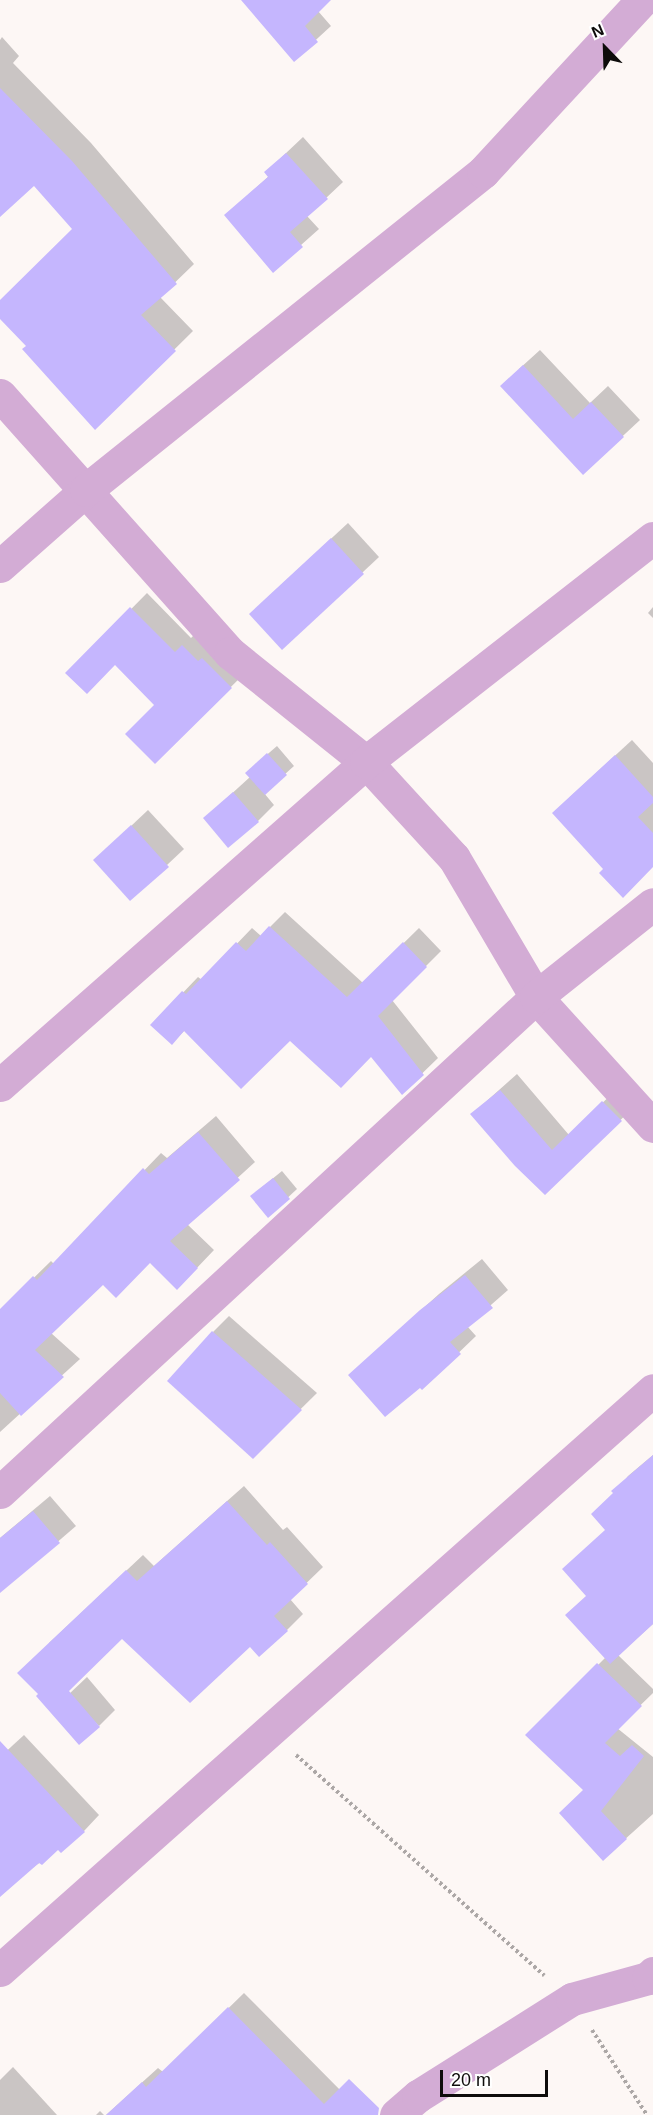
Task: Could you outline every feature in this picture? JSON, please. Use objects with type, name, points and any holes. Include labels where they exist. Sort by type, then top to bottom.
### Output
[{"type":"street","points":[[0,566],[86,490],[483,172],[642,0]]},
{"type":"street","points":[[0,394],[230,653],[366,762],[454,858],[536,997],[653,1126]]},
{"type":"street","points":[[0,1085],[366,762],[653,538]]},
{"type":"street","points":[[0,1492],[536,997],[653,904]]},
{"type":"street","points":[[0,1970],[653,1390]]},
{"type":"street","points":[[396,2115],[418,2096],[572,1999],[648,1978],[653,1973]]},
{"type":"path","points":[[268,1731],[572,1999],[646,2115]]},
{"type":"building","points":[[241,0],[331,0],[305,26],[318,42],[294,62]]},
{"type":"building","points":[[0,88],[72,161],[177,284],[141,315],[176,351],[95,430],[22,349],[26,346],[0,319],[0,300],[72,229],[34,186],[0,217]]},
{"type":"building","points":[[286,153],[328,199],[290,232],[303,247],[273,273],[224,215],[268,177],[264,172]]},
{"type":"building","points":[[523,365],[573,419],[591,402],[624,437],[583,475],[500,386]]},
{"type":"building","points":[[331,538],[364,574],[282,650],[249,614]]},
{"type":"building","points":[[130,607],[175,652],[182,645],[198,661],[202,658],[232,688],[155,764],[125,734],[154,705],[115,665],[87,694],[65,673]]},
{"type":"building","points":[[267,753],[287,775],[265,795],[245,773]]},
{"type":"building","points":[[615,755],[653,797],[653,803],[638,817],[653,833],[653,867],[623,898],[599,873],[603,869],[552,813]]},
{"type":"building","points":[[233,792],[259,822],[228,848],[203,818]]},
{"type":"building","points":[[131,825],[169,867],[130,901],[93,860]]},
{"type":"building","points":[[269,926],[347,997],[403,942],[427,967],[378,1016],[424,1075],[402,1095],[371,1057],[341,1088],[290,1041],[241,1089],[184,1031],[172,1045],[150,1025],[182,991],[186,994],[236,942],[246,951]]},
{"type":"building","points":[[500,1090],[552,1150],[602,1101],[622,1121],[545,1195],[515,1166],[470,1114]]},
{"type":"building","points":[[198,1132],[240,1180],[170,1241],[198,1268],[177,1290],[150,1263],[116,1298],[103,1285],[35,1350],[64,1377],[21,1416],[0,1393],[0,1309],[33,1276],[37,1280],[143,1168],[149,1174]]},
{"type":"building","points":[[273,1178],[290,1199],[268,1218],[250,1196]]},
{"type":"building","points":[[465,1275],[493,1308],[450,1342],[461,1354],[422,1390],[420,1388],[385,1417],[348,1375],[420,1310]]},
{"type":"building","points":[[212,1331],[302,1410],[253,1459],[167,1381]]},
{"type":"building","points":[[653,1455],[653,1624],[610,1664],[565,1615],[586,1596],[562,1569],[605,1530],[591,1514],[613,1493],[611,1491]]},
{"type":"building","points":[[227,1501],[267,1545],[270,1542],[308,1584],[274,1616],[288,1631],[259,1657],[250,1647],[190,1703],[122,1639],[69,1691],[100,1727],[79,1745],[36,1696],[38,1694],[17,1673],[126,1570],[137,1581]]},
{"type":"building","points":[[33,1511],[60,1543],[0,1593],[0,1538]]},
{"type":"building","points":[[597,1663],[642,1706],[605,1743],[620,1756],[632,1745],[644,1756],[601,1811],[627,1839],[603,1861],[559,1813],[583,1790],[525,1735]]},
{"type":"building","points":[[0,1741],[85,1832],[61,1853],[58,1850],[42,1865],[39,1863],[0,1897]]},
{"type":"building","points":[[228,2007],[324,2104],[349,2079],[379,2108],[378,2115],[106,2115],[142,2082],[146,2087]]}]
